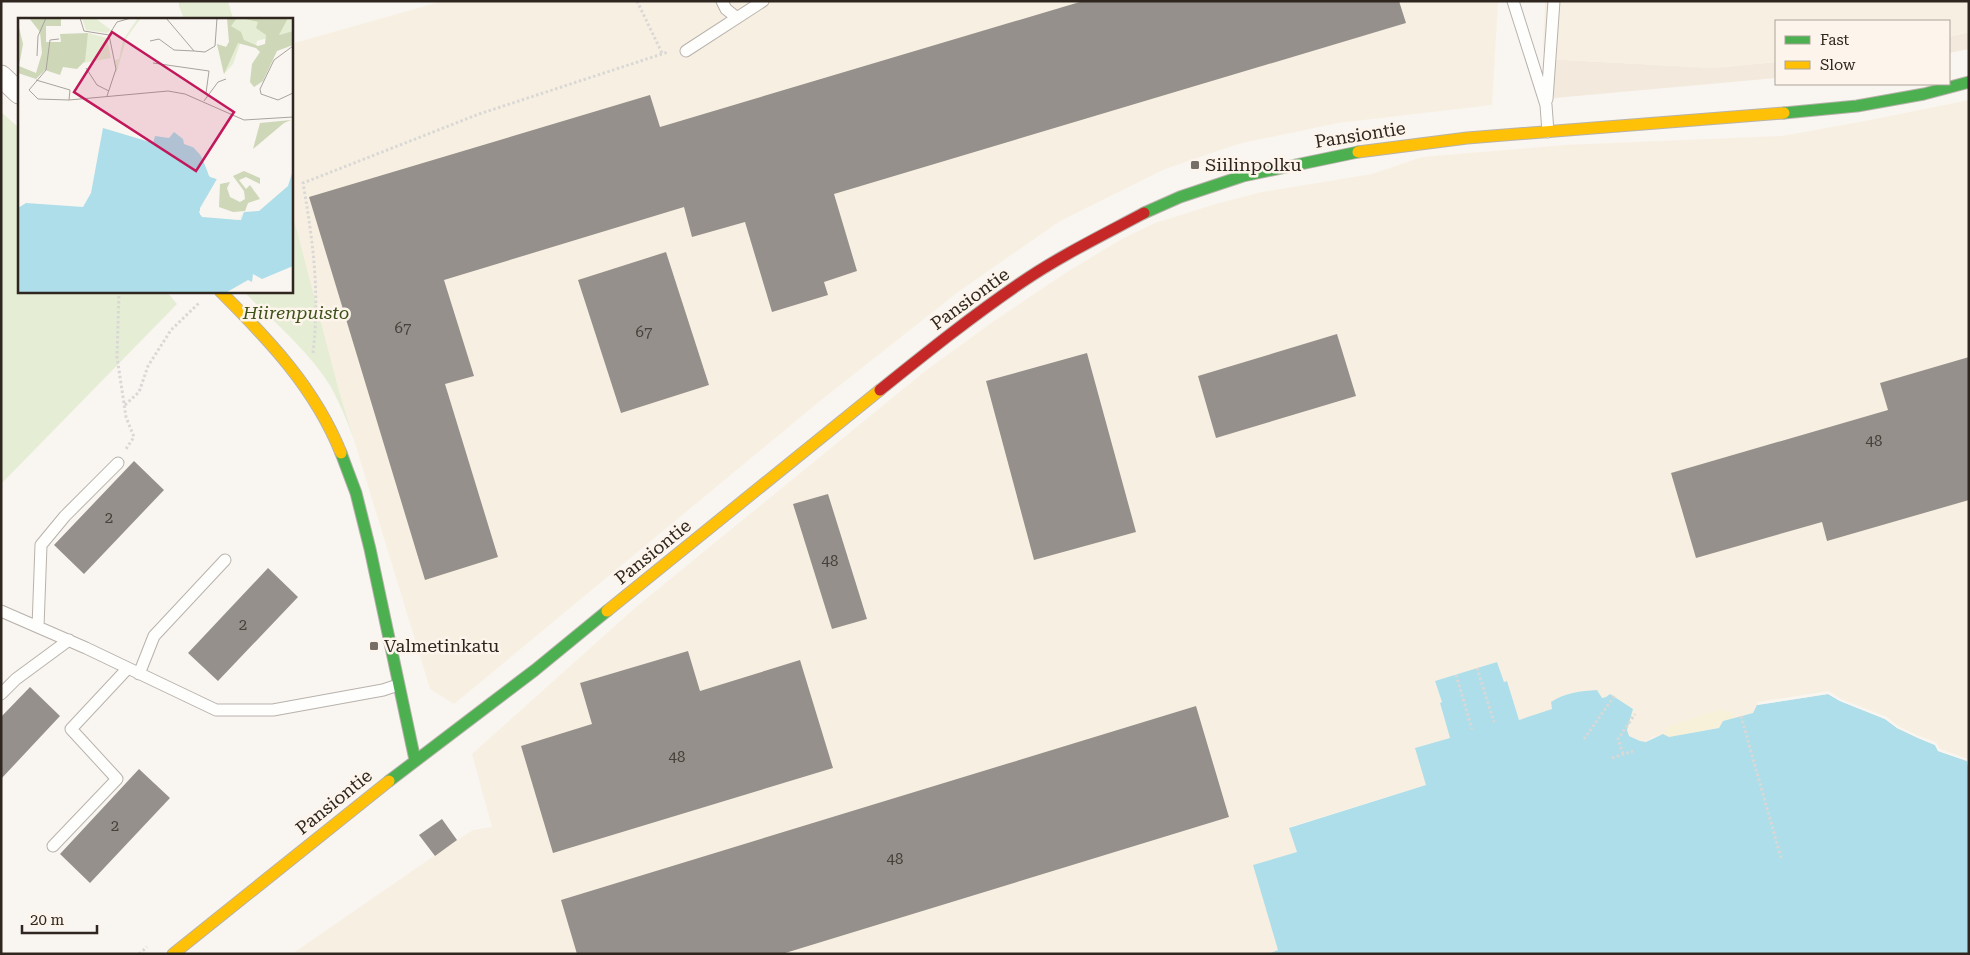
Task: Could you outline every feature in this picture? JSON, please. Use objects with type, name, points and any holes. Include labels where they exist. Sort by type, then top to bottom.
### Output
[{"type":"street","points":[[1,76],[18,92]]},
{"type":"street","name":"Pansiontie","points":[[173,954],[415,760],[535,670],[934,346],[1022,282],[1071,252],[1146,212],[1180,197],[1243,176],[1347,153],[1467,138],[1548,133],[1857,106],[1924,94],[1969,82]]},
{"type":"street","points":[[221,292],[279,351],[309,390],[335,437],[356,497],[368,539],[415,760]]},
{"type":"lane","points":[[722,1],[726,9],[736,18]]},
{"type":"lane","points":[[686,51],[763,1]]},
{"type":"lane","points":[[1513,1],[1546,105]]},
{"type":"lane","points":[[1548,133],[1546,105],[1554,1]]},
{"type":"lane","points":[[38,627],[41,545],[65,516],[118,463]]},
{"type":"lane","points":[[53,846],[117,779],[71,730],[133,671],[154,636],[225,560]]},
{"type":"lane","points":[[1,611],[69,640],[216,710],[273,710],[382,690],[399,684]]},
{"type":"lane","points":[[1,694],[16,679],[69,640]]},
{"type":"path","points":[[637,1],[662,53]]},
{"type":"path","points":[[309,390],[317,323],[314,252],[303,183],[479,114],[662,53],[686,51]]},
{"type":"path","points":[[118,463],[134,437],[126,417],[117,356],[119,292]]},
{"type":"path","points":[[124,406],[139,392],[148,366],[170,330],[205,298]]},
{"type":"path","points":[[1477,668],[1494,722]]},
{"type":"path","points":[[1456,675],[1472,729]]},
{"type":"path","points":[[1584,739],[1615,694]]},
{"type":"path","points":[[1624,754],[1618,739],[1635,714]]},
{"type":"path","points":[[1741,716],[1780,858]]},
{"type":"path","points":[[1612,758],[1633,751]]},
{"type":"path","points":[[139,954],[154,941]]},
{"type":"shaded area","points":[[443,1],[1498,1],[1492,105],[1338,123],[1238,144],[1165,169],[1060,221],[958,292],[820,401],[454,704],[430,689],[339,391],[292,212],[292,44]]},
{"type":"shaded area","points":[[1545,1],[1969,1],[1969,32],[1950,37],[1950,20],[1775,20],[1775,62],[1713,68],[1545,59],[1543,48]]},
{"type":"shaded area","points":[[1969,32],[1969,49],[1950,53],[1950,37]]},
{"type":"shaded area","points":[[1545,59],[1713,68],[1775,62],[1775,78],[1554,98]]},
{"type":"shaded area","points":[[1969,100],[1969,772],[1753,713],[1653,737],[1646,742],[1640,741],[1629,736],[1627,730],[1633,709],[1610,694],[1602,698],[1599,695],[1519,720],[1507,682],[1504,682],[1497,662],[1435,681],[1450,738],[1426,785],[1290,827],[1297,852],[1278,951],[1268,954],[292,954],[457,840],[473,830],[492,827],[472,754],[636,607],[924,372],[991,323],[1067,272],[1122,239],[1155,223],[1219,203],[1262,192],[1372,174],[1422,157],[1564,145],[1782,136]]},
{"type":"green space","points":[[179,1],[228,1],[233,18],[184,18]]},
{"type":"green space","points":[[1,112],[18,127],[18,292],[167,292],[177,304],[1,484]]},
{"type":"green space","name":"Hiirenpuisto","points":[[292,212],[339,391],[354,440],[331,387],[312,361],[244,292],[292,292]]},
{"type":"sand","points":[[1719,710],[1732,712],[1735,718],[1723,721],[1719,728],[1669,737],[1663,734],[1667,727]]},
{"type":"water","points":[[1497,662],[1504,682],[1507,681],[1519,720],[1552,709],[1551,702],[1561,696],[1597,690],[1602,698],[1610,694],[1633,709],[1627,730],[1629,736],[1646,742],[1663,734],[1669,737],[1719,728],[1723,721],[1753,713],[1757,705],[1828,694],[1840,701],[1885,719],[1897,728],[1935,745],[1938,751],[1967,761],[1969,772],[1969,954],[1268,954],[1278,950],[1253,865],[1297,852],[1289,828],[1426,785],[1415,748],[1450,738],[1435,681]]},
{"type":"pier","points":[[1829,691],[1841,699],[1887,717],[1898,726],[1936,742],[1940,749],[1968,759],[1969,772],[1967,761],[1938,751],[1935,745],[1897,728],[1885,719],[1840,701],[1828,694],[1757,705],[1758,702]]},
{"type":"building","points":[[1083,1],[1399,1],[1406,23],[834,194],[857,271],[824,282],[828,295],[772,312],[745,222],[692,237],[684,207],[444,280],[474,376],[445,384],[498,557],[425,580],[309,197],[650,95],[660,127]]},
{"type":"building","points":[[666,252],[709,385],[621,413],[578,280]]},
{"type":"building","points":[[1337,334],[1356,396],[1216,438],[1198,376]]},
{"type":"building","points":[[1087,353],[1136,532],[1034,560],[986,381]]},
{"type":"building","points":[[1969,357],[1969,500],[1827,541],[1822,522],[1696,558],[1671,473],[1888,410],[1880,383]]},
{"type":"building","points":[[134,461],[164,490],[84,574],[54,545]]},
{"type":"building","points":[[828,494],[867,619],[832,629],[793,504]]},
{"type":"building","points":[[268,568],[298,597],[218,681],[188,653]]},
{"type":"building","points":[[688,651],[700,691],[800,660],[833,768],[553,853],[521,746],[592,724],[580,683]]},
{"type":"building","points":[[30,687],[60,716],[1,779],[1,717]]},
{"type":"building","points":[[1196,706],[1229,817],[782,954],[577,954],[561,900]]},
{"type":"building","points":[[139,769],[170,798],[90,883],[60,854]]},
{"type":"building","points":[[442,819],[457,840],[435,856],[419,835]]},
{"type":"traffic: fast","points":[[1784,113],[1857,106],[1924,94],[1969,82]]},
{"type":"traffic: fast","points":[[1144,213],[1180,197],[1243,176],[1358,152]]},
{"type":"traffic: fast","points":[[341,453],[356,493],[370,549],[415,760]]},
{"type":"traffic: fast","points":[[389,781],[535,670],[607,611]]},
{"type":"traffic: slow","points":[[1358,152],[1467,138],[1784,113]]},
{"type":"traffic: slow","points":[[221,292],[273,347],[304,386],[318,407],[341,453]]},
{"type":"traffic: slow","points":[[607,611],[880,390]]},
{"type":"traffic: slow","points":[[173,954],[389,781]]},
{"type":"traffic: jam","points":[[880,390],[967,321],[1036,272],[1144,213]]},
{"type":"place","name":"Siilinpolku","points":[[1195,165]]},
{"type":"place","name":"Valmetinkatu","points":[[374,646]]}]
